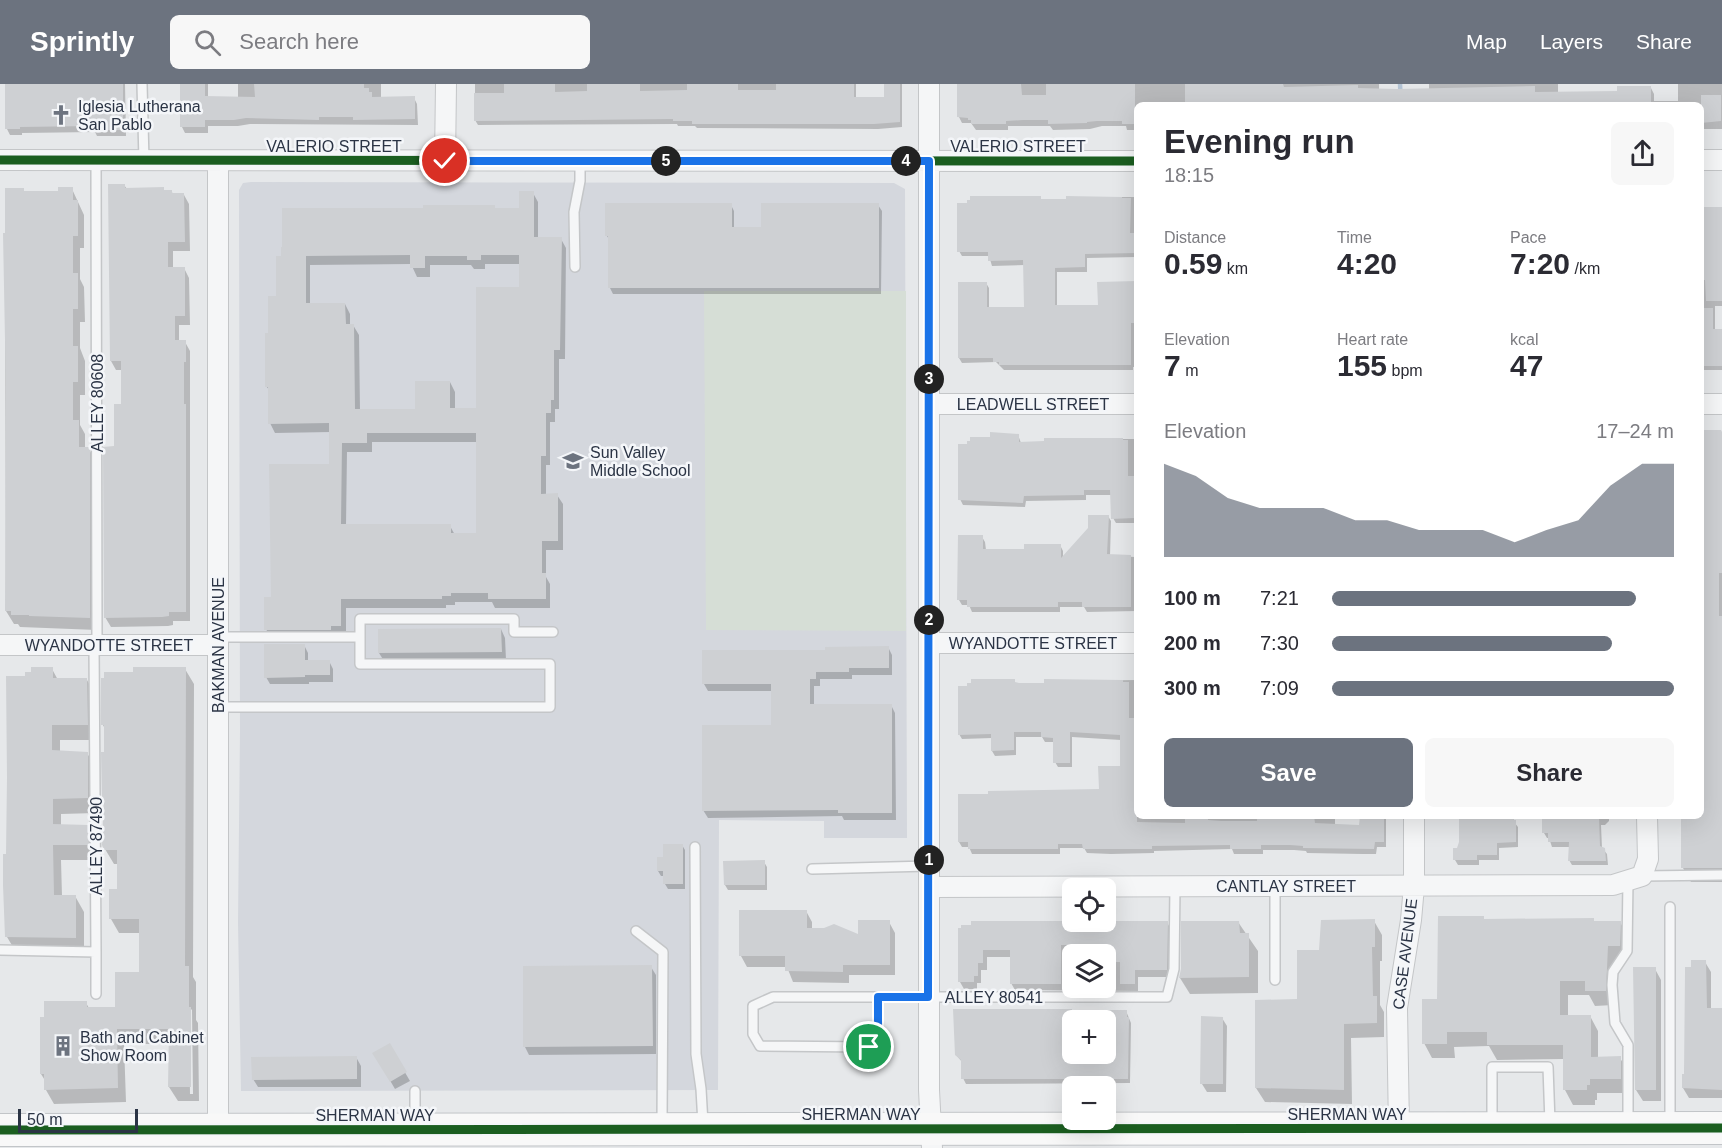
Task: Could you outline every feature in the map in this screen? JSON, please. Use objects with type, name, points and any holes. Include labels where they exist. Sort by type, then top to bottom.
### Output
[{"type":"main road","name":"SHERMAN WAY","points":[[0,1130],[218,1129],[347,1134],[432,1132],[516,1134],[703,1129],[931,1139],[1232,1139],[1437,1134],[1492,1128],[1722,1128]]},
{"type":"street","points":[[445,161],[446,84]]},
{"type":"street","points":[[929,84],[928,997],[931,1139]]},
{"type":"street","name":"VALERIO STREET","points":[[0,160],[218,162],[1134,161]]},
{"type":"street","points":[[1704,160],[1722,160]]},
{"type":"street","name":"BAKMAN AVENUE","points":[[218,162],[218,1129]]},
{"type":"street","name":"LEADWELL STREET","points":[[929,404],[1134,404]]},
{"type":"street","points":[[1704,404],[1722,404]]},
{"type":"street","name":"WYANDOTTE STREET","points":[[0,645],[218,641]]},
{"type":"street","name":"WYANDOTTE STREET","points":[[929,643],[1134,643]]},
{"type":"street","name":"CASE AVENUE","points":[[1399,1134],[1397,1008],[1411,920],[1414,886],[1414,819]]},
{"type":"street","points":[[1635,878],[1648,859],[1647,819]]},
{"type":"street","name":"CANTLAY STREET","points":[[929,887],[1613,885],[1635,878]]},
{"type":"lane","points":[[142,84],[144,161]]},
{"type":"lane","name":"ALLEY 80608","points":[[96,160],[96,645]]},
{"type":"lane","points":[[575,267],[574,212],[580,181],[580,161]]},
{"type":"lane","points":[[218,707],[550,707],[550,664],[360,664],[360,619],[514,619],[514,632],[553,632]]},
{"type":"lane","points":[[218,641],[360,637]]},
{"type":"lane","name":"ALLEY 87490","points":[[96,645],[96,994]]},
{"type":"lane","points":[[695,847],[696,1054],[703,1129]]},
{"type":"lane","points":[[812,869],[929,866]]},
{"type":"lane","points":[[1628,1128],[1628,1046],[1615,1023],[1612,985],[1613,972],[1627,951],[1635,878],[1722,874]]},
{"type":"lane","name":"ALLEY 80541","points":[[878,997],[878,1039],[869,1047],[760,1046],[753,1034],[753,1006],[773,997],[878,997],[928,997],[1167,997],[1174,969],[1175,886]]},
{"type":"lane","points":[[1275,886],[1275,980]]},
{"type":"lane","points":[[1670,907],[1670,1128]]},
{"type":"lane","points":[[636,931],[663,952],[662,1130]]},
{"type":"lane","points":[[0,950],[96,952]]},
{"type":"lane","points":[[1492,1128],[1492,1066],[1548,1067],[1550,1128]]},
{"type":"lane","points":[[415,1091],[432,1132]]},
{"type":"shaded area","name":"Sun Valley Middle School","points":[[243,183],[894,183],[905,189],[907,838],[824,838],[824,821],[719,820],[718,1090],[241,1091],[238,923],[239,190]]},
{"type":"shaded area","points":[[704,291],[906,291],[906,631],[706,630]]},
{"type":"building","points":[[5,84],[123,84],[123,130],[92,130],[92,126],[5,129]]},
{"type":"building","points":[[180,84],[205,84],[205,96],[255,97],[254,84],[364,84],[364,88],[369,88],[369,92],[372,92],[372,97],[415,96],[415,119],[246,118],[205,120],[205,127],[180,127]]},
{"type":"building","points":[[504,84],[555,84],[555,92],[587,91],[587,84],[640,84],[640,91],[687,90],[687,84],[738,84],[738,90],[776,90],[776,84],[854,84],[854,97],[884,97],[884,84],[900,84],[900,122],[692,124],[692,121],[673,121],[673,119],[474,121],[474,93],[504,93]]},
{"type":"building","points":[[957,84],[1021,84],[1022,95],[1046,95],[1046,84],[1135,84],[1134,124],[1122,124],[1122,121],[1097,121],[1048,124],[1048,120],[1023,120],[1006,121],[1006,124],[971,124],[968,118],[957,117]]},
{"type":"building","points":[[1185,84],[1283,84],[1284,87],[1358,85],[1358,88],[1397,89],[1535,86],[1535,92],[1617,91],[1617,86],[1651,86],[1651,102],[1185,102]]},
{"type":"building","points":[[1701,95],[1721,95],[1721,121],[1704,123],[1704,102],[1701,102]]},
{"type":"building","points":[[108,184],[125,184],[125,188],[164,187],[164,190],[172,190],[172,193],[184,193],[185,242],[168,242],[168,267],[185,267],[185,316],[175,316],[175,340],[186,340],[184,404],[186,404],[186,612],[169,612],[169,616],[162,617],[104,618],[103,447],[114,446],[114,404],[121,404],[121,361],[110,361]]},
{"type":"building","points":[[58,187],[73,187],[73,200],[78,200],[78,236],[73,236],[73,273],[78,273],[78,309],[73,309],[73,346],[78,346],[78,382],[73,382],[73,420],[79,420],[79,447],[90,447],[90,618],[11,615],[11,611],[5,611],[6,394],[3,233],[5,233],[5,188],[24,188],[24,191],[58,191]]},
{"type":"building","points":[[519,191],[534,191],[534,237],[562,237],[560,350],[554,350],[554,400],[551,400],[551,413],[546,413],[546,456],[541,456],[541,494],[558,493],[558,541],[542,541],[542,573],[546,573],[546,599],[488,599],[488,593],[451,593],[451,596],[442,596],[442,599],[341,599],[341,626],[331,626],[331,630],[264,630],[264,597],[271,597],[269,464],[329,464],[329,423],[268,424],[265,333],[268,333],[268,296],[276,296],[276,256],[281,256],[282,208],[423,208],[423,205],[495,205],[495,208],[519,208]],"holes":[[[410,255],[410,268],[425,268],[425,256],[467,256],[467,260],[481,260],[481,255],[519,255],[519,287],[476,287],[476,408],[450,408],[450,381],[415,381],[415,409],[355,409],[354,324],[346,324],[345,303],[306,303],[306,256]],[[367,433],[476,433],[476,533],[451,533],[451,524],[341,524],[342,443],[367,443]]]},
{"type":"building","points":[[970,196],[1041,196],[1041,199],[1066,199],[1066,196],[1131,198],[1130,233],[1134,233],[1134,253],[1085,254],[1085,267],[1055,268],[1055,305],[1098,305],[1097,282],[1134,281],[1131,365],[999,365],[999,362],[993,362],[993,358],[958,358],[958,282],[987,282],[987,307],[1024,307],[1023,260],[988,261],[988,252],[957,252],[957,203],[967,203],[967,200],[970,200]]},
{"type":"building","points":[[605,203],[732,203],[732,227],[761,227],[761,203],[879,203],[879,288],[608,288],[608,236],[605,236]]},
{"type":"building","points":[[1704,207],[1722,207],[1722,301],[1706,301]]},
{"type":"building","points":[[1704,308],[1713,308],[1713,329],[1722,329],[1722,366],[1704,366]]},
{"type":"building","points":[[1704,430],[1721,430],[1722,573],[1719,573],[1719,616],[1722,616],[1722,868],[1681,868],[1681,819],[1704,819]]},
{"type":"building","points":[[990,432],[1019,434],[1019,442],[1044,441],[1044,438],[1123,438],[1123,440],[1128,440],[1128,476],[1134,476],[1134,518],[1111,519],[1110,490],[1084,490],[1084,495],[1024,496],[1023,503],[958,500],[958,444],[967,444],[970,437],[990,437]]},
{"type":"building","points":[[1088,515],[1109,515],[1107,554],[1131,555],[1131,607],[1082,607],[1082,602],[1058,602],[1058,607],[967,607],[967,600],[957,600],[958,535],[983,535],[983,549],[1024,549],[1024,544],[1061,544],[1061,558],[1088,528]]},
{"type":"building","points":[[501,628],[502,652],[378,653],[378,629]]},
{"type":"building","points":[[264,644],[305,644],[305,660],[330,660],[330,675],[264,678]]},
{"type":"building","points":[[889,646],[889,668],[849,668],[849,672],[816,672],[816,679],[810,679],[810,704],[892,704],[892,813],[838,813],[838,810],[702,811],[702,725],[771,725],[771,684],[702,684],[702,650],[825,650],[825,647]]},
{"type":"building","points":[[31,667],[53,667],[53,678],[87,678],[88,725],[52,725],[52,750],[88,752],[88,798],[53,799],[53,824],[88,825],[89,845],[53,845],[54,895],[76,895],[76,938],[5,937],[3,854],[6,854],[6,676],[25,676],[25,672],[31,672]]},
{"type":"building","points":[[133,667],[186,667],[185,966],[189,966],[191,1087],[168,1087],[169,1029],[117,1029],[118,1088],[44,1090],[44,1074],[40,1074],[40,1017],[44,1017],[44,1001],[87,1001],[87,1007],[115,1007],[115,972],[139,972],[139,919],[109,919],[109,889],[117,889],[117,850],[104,850],[102,845],[104,798],[102,798],[101,752],[104,752],[104,725],[101,725],[101,678],[104,678],[104,672],[133,672]]},
{"type":"building","points":[[971,679],[1015,679],[1015,682],[1019,683],[1044,683],[1044,679],[1129,682],[1129,718],[1134,718],[1134,819],[1137,819],[1137,822],[1185,823],[1185,819],[1257,821],[1257,819],[1314,819],[1315,823],[1359,825],[1360,819],[1384,819],[1384,842],[1375,842],[1374,849],[1261,845],[1261,849],[1230,849],[1230,845],[1152,846],[1152,849],[1083,849],[1082,844],[1058,844],[1058,849],[968,849],[968,842],[958,842],[958,794],[988,794],[988,791],[1099,789],[1098,766],[1120,766],[1120,735],[1070,732],[1070,763],[1053,763],[1053,738],[1041,737],[1041,732],[1014,732],[1014,750],[991,751],[991,734],[958,735],[958,686],[967,686],[967,683],[971,683]]},
{"type":"building","points":[[1459,819],[1516,820],[1516,842],[1497,843],[1497,855],[1477,855],[1477,860],[1453,860],[1453,848],[1457,848]]},
{"type":"building","points":[[1542,819],[1599,819],[1600,846],[1605,848],[1606,861],[1568,861],[1569,842],[1548,842],[1548,833],[1542,833]]},
{"type":"building","points":[[663,844],[683,844],[683,884],[663,884],[663,871],[657,871],[657,857],[663,857]]},
{"type":"building","points":[[765,860],[765,885],[724,885],[723,861]]},
{"type":"building","points":[[739,910],[807,910],[807,928],[824,928],[834,924],[858,934],[858,920],[890,920],[890,965],[843,965],[843,972],[785,971],[785,956],[739,956]]},
{"type":"building","points":[[1438,916],[1484,916],[1484,919],[1594,918],[1594,921],[1621,921],[1620,946],[1608,946],[1606,991],[1585,991],[1585,981],[1560,981],[1560,1015],[1591,1015],[1591,1057],[1621,1056],[1621,1079],[1590,1079],[1587,1090],[1563,1090],[1563,1045],[1487,1045],[1487,1032],[1447,1032],[1447,1044],[1422,1044],[1422,999],[1437,999]]},
{"type":"building","points":[[1375,919],[1375,947],[1372,947],[1373,996],[1377,996],[1377,1023],[1344,1024],[1344,1090],[1255,1088],[1255,1000],[1297,999],[1297,950],[1319,950],[1321,920]]},
{"type":"building","points":[[971,921],[1062,921],[1062,932],[1116,932],[1116,921],[1168,921],[1167,970],[1135,970],[1135,984],[1120,984],[1120,962],[1116,962],[1116,944],[1062,944],[1061,984],[1010,984],[1010,950],[983,950],[983,963],[978,963],[978,976],[974,976],[974,982],[958,982],[958,928],[961,928],[961,925],[971,925]]},
{"type":"building","points":[[1181,921],[1239,921],[1240,933],[1249,933],[1249,977],[1179,978]]},
{"type":"building","points":[[1691,960],[1706,960],[1707,1008],[1722,1008],[1722,1090],[1682,1088],[1685,967],[1691,967]]},
{"type":"building","points":[[652,965],[653,1046],[523,1047],[523,966]]},
{"type":"building","points":[[1633,967],[1656,967],[1656,1090],[1635,1090]]},
{"type":"building","points":[[953,1009],[1072,1009],[1062,1010],[1062,1064],[1116,1064],[1116,1010],[1127,1010],[1127,1017],[1129,1017],[1128,1079],[1116,1079],[1116,1076],[1062,1076],[1062,1079],[961,1079],[961,1060],[955,1055]]},
{"type":"building","points":[[1201,1016],[1223,1017],[1223,1084],[1200,1084]]},
{"type":"building","points":[[390,1043],[407,1072],[390,1082],[372,1053]]},
{"type":"building","points":[[357,1056],[357,1079],[252,1080],[251,1057]]},
{"type":"waterway","points":[[1400,84],[1401,102]]},
{"type":"cycle path","points":[[0,160],[1134,161]]},
{"type":"cycle path","points":[[0,1130],[1722,1128]]},
{"type":"place","name":"Iglesia Lutherana San Pablo","points":[[61,115]]},
{"type":"place","name":"Sun Valley Middle School","points":[[573,461]]},
{"type":"place","name":"Bath and Cabinet Show Room","points":[[63,1046]]},
{"type":"route","points":[[445,161],[929,161],[928,997],[878,997],[878,1039],[869,1047]]}]
